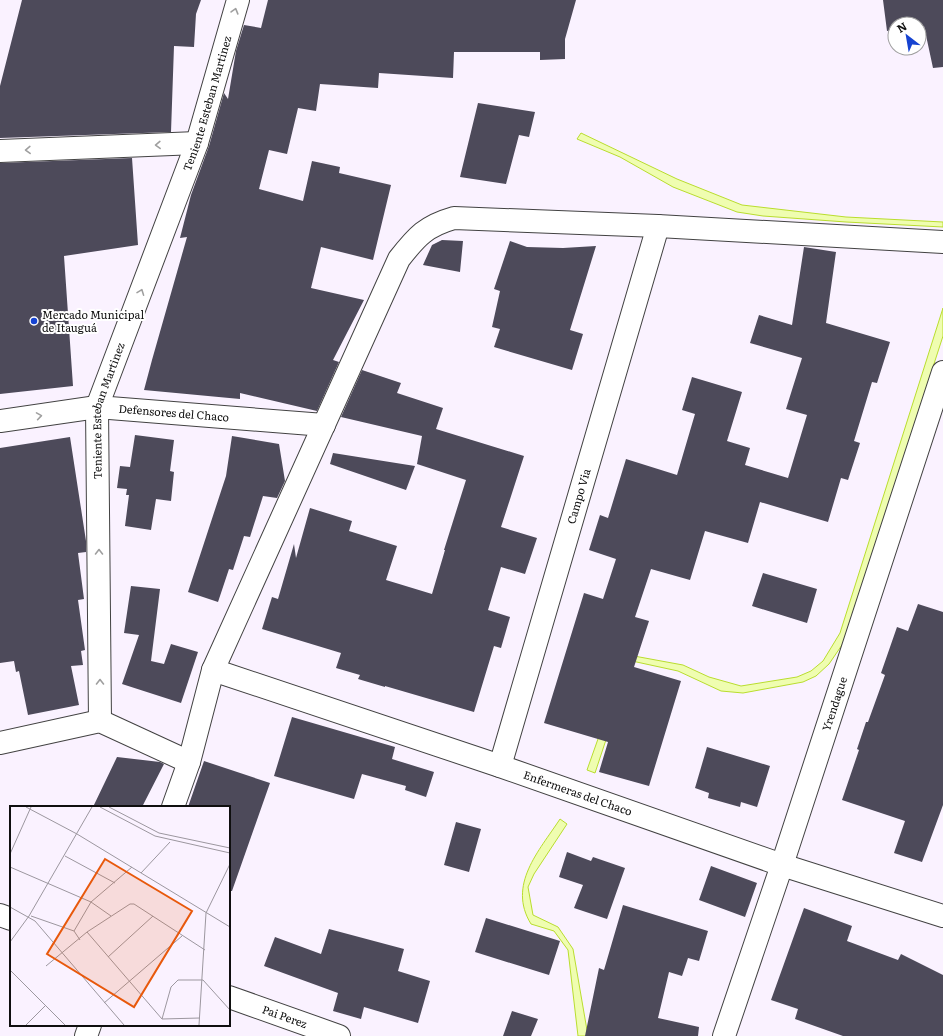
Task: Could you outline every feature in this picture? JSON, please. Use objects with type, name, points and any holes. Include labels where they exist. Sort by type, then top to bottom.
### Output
[{"type":"street","name":"Teniente Esteban Martinez","points":[[100,721],[98,407],[197,143],[238,0]]},
{"type":"street","points":[[0,151],[197,143]]},
{"type":"street","points":[[173,806],[189,762],[213,670],[399,259],[416,237],[438,222],[454,218],[658,226],[943,242]]},
{"type":"street","name":"Campo Via","points":[[500,766],[658,226]]},
{"type":"street","name":"Yrendague","points":[[724,1036],[782,865],[943,372]]},
{"type":"street","name":"Defensores del Chaco","points":[[0,421],[98,407],[324,425]]},
{"type":"street","name":"Enfermeras del Chaco","points":[[213,670],[500,766],[782,865],[943,916]]},
{"type":"street","points":[[0,743],[100,721],[189,762]]},
{"type":"street","points":[[0,915],[10,919]]},
{"type":"street","name":"Pai Perez","points":[[230,997],[340,1036]]},
{"type":"street","points":[[86,1036],[90,1026]]},
{"type":"shaded area","points":[[581,133],[677,179],[742,205],[846,217],[943,222],[943,227],[763,216],[737,212],[673,187],[620,157],[577,139]]},
{"type":"shaded area","points":[[943,308],[943,336],[844,642],[829,664],[816,676],[803,682],[743,693],[721,691],[678,671],[632,661],[595,773],[587,770],[627,657],[634,656],[683,665],[709,677],[741,686],[797,677],[811,671],[823,661],[840,633]]},
{"type":"shaded area","points":[[560,819],[567,824],[534,874],[528,887],[533,915],[558,927],[573,949],[588,1036],[578,1036],[568,950],[554,931],[531,924],[524,910],[522,896],[524,882],[535,856]]},
{"type":"building","points":[[22,0],[201,0],[196,14],[194,47],[174,46],[171,132],[0,138],[0,86]]},
{"type":"building","points":[[268,0],[576,0],[565,39],[565,59],[540,60],[540,52],[454,52],[453,78],[379,73],[378,88],[320,84],[316,111],[298,108],[287,154],[269,150],[259,189],[303,201],[312,161],[340,167],[339,173],[391,185],[373,260],[321,247],[311,288],[364,300],[333,360],[339,362],[317,411],[240,393],[240,399],[144,390],[187,237],[180,238],[191,195],[209,146],[224,93],[228,99],[236,51],[244,25],[261,28]]},
{"type":"building","points":[[883,0],[943,0],[943,67],[933,68],[927,40],[927,16],[887,16],[887,31]]},
{"type":"building","points":[[478,103],[535,112],[529,137],[519,135],[506,184],[460,177]]},
{"type":"building","name":"Mercado Municipal de Itauguá","points":[[132,158],[138,245],[64,256],[73,386],[0,394],[0,163]]},
{"type":"building","points":[[442,240],[463,241],[460,272],[423,265],[432,245]]},
{"type":"building","points":[[510,241],[527,247],[563,248],[596,246],[570,330],[583,334],[572,370],[494,347],[500,329],[492,327],[500,291],[494,289]]},
{"type":"building","points":[[804,247],[836,252],[826,323],[890,342],[877,383],[872,382],[854,441],[860,443],[848,480],[841,478],[828,522],[760,502],[748,543],[705,531],[690,580],[651,569],[635,617],[649,621],[634,667],[681,681],[649,786],[599,772],[608,742],[544,723],[584,593],[603,599],[616,559],[589,550],[600,515],[608,518],[626,459],[677,475],[695,414],[682,410],[692,377],[742,392],[727,441],[750,448],[745,465],[788,478],[807,415],[786,409],[802,358],[750,343],[759,315],[792,325]]},
{"type":"building","points":[[362,370],[401,383],[397,393],[443,408],[436,429],[524,456],[501,527],[537,538],[525,574],[501,567],[488,610],[510,617],[501,648],[494,646],[474,712],[358,679],[360,675],[336,668],[341,653],[262,629],[272,597],[278,599],[294,544],[296,558],[310,508],[352,521],[349,531],[397,546],[386,580],[432,594],[466,480],[417,464],[422,436],[341,417]]},
{"type":"building","points":[[135,435],[174,440],[170,471],[174,472],[171,501],[156,499],[151,530],[125,526],[129,495],[126,495],[127,489],[117,488],[120,466],[130,467]]},
{"type":"building","points":[[232,436],[279,444],[285,481],[277,498],[263,496],[250,537],[244,536],[233,570],[229,569],[218,602],[188,592],[226,476]]},
{"type":"building","points":[[70,437],[86,541],[86,552],[78,553],[84,599],[78,600],[85,650],[81,651],[83,665],[71,666],[79,705],[28,715],[19,671],[16,672],[14,661],[0,663],[0,448]]},
{"type":"building","points":[[333,453],[415,466],[406,490],[330,464]]},
{"type":"building","points":[[763,573],[817,589],[807,623],[752,606]]},
{"type":"building","points":[[131,586],[160,589],[151,661],[164,664],[171,644],[198,652],[181,703],[122,684],[139,635],[124,633]]},
{"type":"building","points":[[918,604],[943,612],[943,805],[922,862],[894,853],[905,821],[842,800],[859,750],[857,749],[866,722],[868,722],[885,675],[881,673],[897,627],[908,631]]},
{"type":"building","points":[[292,717],[395,747],[392,759],[434,772],[426,797],[405,790],[406,786],[362,774],[354,799],[274,776]]},
{"type":"building","points":[[707,747],[770,766],[757,807],[741,802],[740,807],[708,798],[709,793],[695,788]]},
{"type":"building","points":[[117,757],[160,762],[164,764],[143,806],[93,806]]},
{"type":"building","points":[[204,761],[270,783],[232,891],[230,891],[230,806],[188,806]]},
{"type":"building","points":[[456,822],[481,829],[469,872],[444,865]]},
{"type":"building","points":[[567,852],[591,861],[593,857],[625,868],[607,919],[574,908],[583,885],[559,877]]},
{"type":"building","points":[[711,866],[757,883],[745,917],[699,900]]},
{"type":"building","points":[[623,905],[708,931],[699,961],[688,958],[682,976],[669,972],[658,1018],[699,1027],[698,1036],[585,1036],[599,968],[604,970]]},
{"type":"building","points":[[804,908],[852,926],[847,941],[898,960],[901,954],[943,975],[943,1036],[843,1036],[795,1019],[798,1009],[771,1000]]},
{"type":"building","points":[[486,918],[560,941],[549,975],[475,952]]},
{"type":"building","points":[[329,929],[404,949],[398,971],[430,981],[418,1023],[364,1007],[361,1019],[333,1011],[338,993],[264,966],[275,937],[321,954]]},
{"type":"building","points":[[512,1011],[538,1019],[531,1036],[503,1036]]},
{"type":"place","name":"Mercado Municipal de Itauguá","points":[[34,321]]}]
